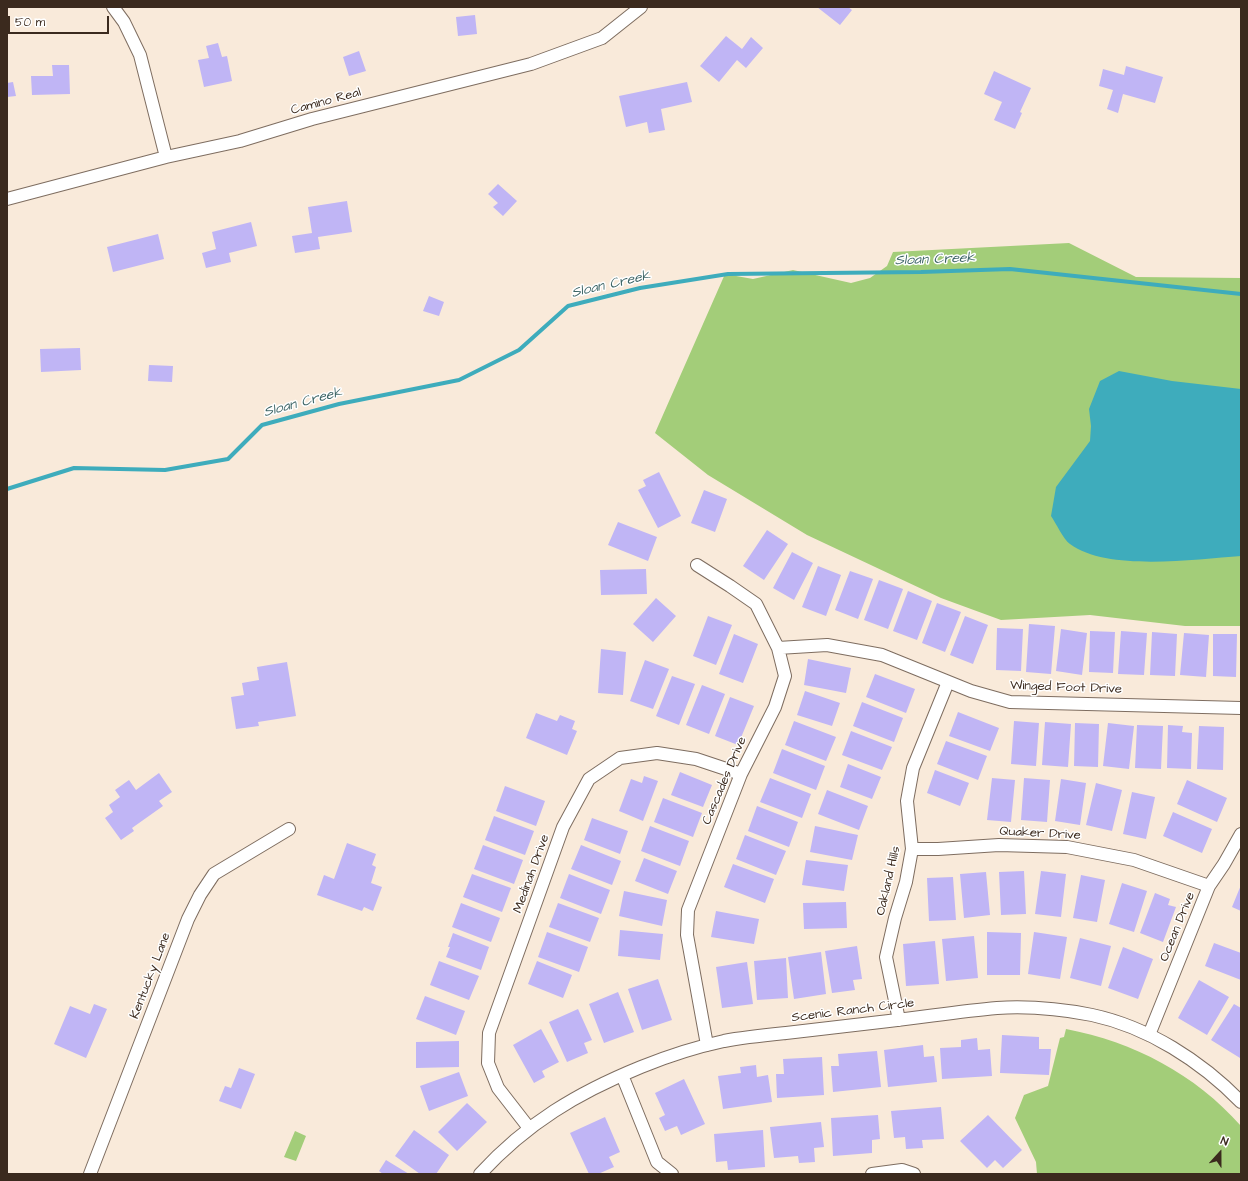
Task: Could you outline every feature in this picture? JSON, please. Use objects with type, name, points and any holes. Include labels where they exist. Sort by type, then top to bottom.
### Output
[{"type":"street","points":[[113,7],[124,22],[140,55],[166,157]]},
{"type":"street","name":"Camino Real","points":[[7,199],[166,157],[240,141],[312,119],[531,64],[602,38],[641,7]]},
{"type":"street","name":"Cascades Drive","points":[[697,565],[756,604],[778,648],[785,676],[775,707],[741,774],[688,910],[687,935],[708,1045]]},
{"type":"street","name":"Winged Foot Drive","points":[[778,648],[827,645],[882,655],[970,691],[1010,702],[1241,708]]},
{"type":"street","name":"Oakland Hills","points":[[899,1020],[886,957],[895,918],[906,882],[912,849],[907,801],[913,768],[948,682]]},
{"type":"street","name":"Medinah Drive","points":[[529,1128],[498,1088],[488,1063],[489,1033],[564,827],[589,779],[620,758],[657,753],[696,759],[741,774]]},
{"type":"street","name":"Kentucky Lane","points":[[90,1174],[188,919],[200,895],[214,874],[289,829]]},
{"type":"street","name":"Ocean Drive","points":[[1149,1035],[1209,886],[1224,864],[1241,834]]},
{"type":"street","name":"Quaker Drive","points":[[912,849],[938,849],[998,845],[1067,847],[1134,860],[1209,886]]},
{"type":"street","name":"Scenic Ranch Circle","points":[[480,1174],[494,1159],[529,1128],[573,1098],[622,1075],[672,1055],[737,1039],[998,1008],[1047,1008],[1094,1016],[1131,1026],[1197,1064],[1219,1081],[1241,1102]]},
{"type":"street","points":[[622,1075],[657,1162],[672,1174]]},
{"type":"street","points":[[872,1174],[902,1170],[914,1174]]},
{"type":"green space","points":[[1069,243],[1136,277],[1241,278],[1241,626],[1185,626],[1090,615],[1001,620],[941,598],[807,535],[708,475],[655,433],[725,274],[753,279],[793,270],[851,283],[870,278],[887,266],[893,252]]},
{"type":"green space","points":[[1066,1029],[1116,1042],[1139,1052],[1162,1063],[1204,1091],[1223,1107],[1241,1126],[1241,1174],[1037,1174],[1036,1162],[1015,1118],[1024,1095],[1048,1086],[1060,1038],[1064,1037]]},
{"type":"green space","points":[[295,1131],[306,1136],[296,1161],[284,1157]]},
{"type":"water","points":[[1119,371],[1172,381],[1241,389],[1241,556],[1177,561],[1129,561],[1106,558],[1086,553],[1067,542],[1062,535],[1051,516],[1056,487],[1090,441],[1091,426],[1089,409],[1100,381]]},
{"type":"building","points":[[817,7],[848,7],[852,10],[840,25]]},
{"type":"building","points":[[475,15],[477,34],[458,36],[456,17]]},
{"type":"building","points":[[726,36],[742,49],[751,37],[763,48],[746,68],[737,60],[719,82],[700,66]]},
{"type":"building","points":[[218,43],[222,57],[227,56],[232,81],[204,87],[198,60],[209,58],[206,46]]},
{"type":"building","points":[[359,51],[366,71],[349,76],[343,57]]},
{"type":"building","points":[[52,65],[69,65],[70,94],[32,95],[31,76],[53,76]]},
{"type":"building","points":[[1126,66],[1163,77],[1155,103],[1123,94],[1118,113],[1107,109],[1113,90],[1099,86],[1103,69],[1124,75]]},
{"type":"building","points":[[994,71],[1031,88],[1020,112],[1022,113],[1015,129],[994,120],[1002,102],[984,94]]},
{"type":"building","points":[[13,82],[16,96],[7,97],[7,83]]},
{"type":"building","points":[[687,82],[692,102],[661,109],[665,130],[649,133],[647,122],[626,127],[619,96]]},
{"type":"building","points":[[498,184],[517,201],[503,216],[493,207],[498,203],[488,194]]},
{"type":"building","points":[[347,201],[352,232],[318,237],[320,249],[295,253],[292,236],[312,233],[308,207]]},
{"type":"building","points":[[251,222],[257,246],[229,253],[231,262],[206,268],[202,253],[216,249],[212,232]]},
{"type":"building","points":[[158,234],[164,259],[113,272],[107,247]]},
{"type":"building","points":[[429,296],[444,302],[439,316],[423,311]]},
{"type":"building","points":[[80,348],[81,370],[41,372],[40,349]]},
{"type":"building","points":[[149,365],[173,366],[172,382],[148,381]]},
{"type":"building","points":[[659,472],[681,516],[658,528],[638,490],[646,486],[643,480]]},
{"type":"building","points":[[704,490],[727,499],[715,532],[691,523]]},
{"type":"building","points":[[618,522],[657,537],[648,561],[608,545]]},
{"type":"building","points":[[767,530],[788,544],[764,580],[743,566]]},
{"type":"building","points":[[792,552],[813,563],[794,600],[773,588]]},
{"type":"building","points":[[818,566],[841,575],[826,616],[802,607]]},
{"type":"building","points":[[646,569],[647,594],[601,595],[600,570]]},
{"type":"building","points":[[850,571],[873,579],[858,619],[835,610]]},
{"type":"building","points":[[879,580],[903,589],[888,629],[864,620]]},
{"type":"building","points":[[908,591],[932,601],[917,640],[893,631]]},
{"type":"building","points":[[656,598],[676,616],[653,642],[633,624]]},
{"type":"building","points":[[937,603],[961,612],[945,652],[922,643]]},
{"type":"building","points":[[708,616],[732,625],[716,665],[693,656]]},
{"type":"building","points":[[965,616],[988,625],[973,664],[950,655]]},
{"type":"building","points":[[1029,624],[1055,626],[1051,674],[1026,672]]},
{"type":"building","points":[[997,628],[1023,629],[1021,671],[996,670]]},
{"type":"building","points":[[1061,629],[1087,633],[1082,675],[1056,671]]},
{"type":"building","points":[[1090,631],[1115,632],[1113,673],[1089,672]]},
{"type":"building","points":[[1121,631],[1147,633],[1144,675],[1118,674]]},
{"type":"building","points":[[1152,632],[1177,634],[1175,676],[1150,675]]},
{"type":"building","points":[[1184,633],[1209,635],[1206,677],[1180,675]]},
{"type":"building","points":[[734,634],[758,644],[743,683],[719,674]]},
{"type":"building","points":[[1213,634],[1237,634],[1236,677],[1213,676]]},
{"type":"building","points":[[601,649],[626,652],[623,695],[598,693]]},
{"type":"building","points":[[808,659],[851,668],[846,693],[804,685]]},
{"type":"building","points":[[645,660],[669,669],[653,709],[630,701]]},
{"type":"building","points":[[287,662],[296,716],[258,722],[259,726],[236,729],[231,697],[244,695],[242,683],[259,680],[257,667]]},
{"type":"building","points":[[875,674],[915,689],[906,713],[866,697]]},
{"type":"building","points":[[672,676],[695,684],[679,725],[656,716]]},
{"type":"building","points":[[702,685],[725,694],[709,734],[686,725]]},
{"type":"building","points":[[805,691],[840,703],[832,726],[797,715]]},
{"type":"building","points":[[730,697],[754,706],[738,745],[715,736]]},
{"type":"building","points":[[862,702],[903,718],[894,742],[853,726]]},
{"type":"building","points":[[958,712],[999,728],[990,751],[949,736]]},
{"type":"building","points":[[536,713],[557,721],[560,715],[575,721],[572,729],[577,731],[567,755],[526,738]]},
{"type":"building","points":[[794,721],[836,737],[826,761],[785,745]]},
{"type":"building","points":[[1014,721],[1039,723],[1036,766],[1011,764]]},
{"type":"building","points":[[1045,722],[1071,724],[1068,767],[1042,765]]},
{"type":"building","points":[[1075,723],[1099,724],[1098,767],[1074,766]]},
{"type":"building","points":[[1108,723],[1134,726],[1129,769],[1103,766]]},
{"type":"building","points":[[1137,725],[1163,726],[1161,769],[1135,768]]},
{"type":"building","points":[[1168,725],[1183,726],[1182,732],[1192,733],[1191,769],[1167,768]]},
{"type":"building","points":[[1199,726],[1224,727],[1223,770],[1197,769]]},
{"type":"building","points":[[851,731],[892,747],[882,770],[842,755]]},
{"type":"building","points":[[946,741],[987,756],[978,780],[937,764]]},
{"type":"building","points":[[782,749],[825,766],[816,790],[773,773]]},
{"type":"building","points":[[848,764],[881,777],[872,799],[840,787]]},
{"type":"building","points":[[935,770],[969,783],[960,806],[927,793]]},
{"type":"building","points":[[680,772],[712,785],[703,807],[671,795]]},
{"type":"building","points":[[159,773],[172,792],[159,801],[163,806],[132,828],[134,831],[121,840],[105,818],[113,812],[109,805],[120,797],[115,790],[129,780],[136,790]]},
{"type":"building","points":[[644,776],[658,781],[643,821],[619,811],[631,779],[642,783]]},
{"type":"building","points":[[770,778],[811,794],[802,818],[760,802]]},
{"type":"building","points":[[992,778],[1015,780],[1011,822],[987,820]]},
{"type":"building","points":[[1024,778],[1050,780],[1047,822],[1021,820]]},
{"type":"building","points":[[1061,779],[1086,783],[1080,825],[1055,821]]},
{"type":"building","points":[[1187,780],[1227,798],[1217,822],[1177,804]]},
{"type":"building","points":[[1096,783],[1122,790],[1112,831],[1086,825]]},
{"type":"building","points":[[505,786],[545,801],[536,826],[496,811]]},
{"type":"building","points":[[827,790],[868,806],[859,830],[818,814]]},
{"type":"building","points":[[1132,792],[1155,797],[1146,839],[1123,834]]},
{"type":"building","points":[[663,798],[702,813],[693,837],[654,822]]},
{"type":"building","points":[[757,806],[798,822],[789,847],[748,831]]},
{"type":"building","points":[[1173,812],[1212,829],[1202,853],[1163,836]]},
{"type":"building","points":[[494,816],[534,831],[525,855],[485,840]]},
{"type":"building","points":[[592,818],[628,831],[620,854],[584,840]]},
{"type":"building","points":[[650,826],[689,841],[680,866],[641,851]]},
{"type":"building","points":[[815,826],[858,835],[852,860],[810,852]]},
{"type":"building","points":[[745,835],[786,851],[776,875],[736,859]]},
{"type":"building","points":[[347,843],[376,854],[372,865],[376,867],[371,883],[382,887],[373,911],[364,907],[362,911],[317,895],[324,875],[334,879]]},
{"type":"building","points":[[483,845],[523,860],[514,884],[474,869]]},
{"type":"building","points":[[581,845],[621,861],[612,885],[571,869]]},
{"type":"building","points":[[644,858],[677,871],[668,894],[635,881]]},
{"type":"building","points":[[806,860],[848,865],[844,891],[802,885]]},
{"type":"building","points":[[733,864],[774,879],[765,903],[724,887]]},
{"type":"building","points":[[1024,871],[1026,914],[1001,915],[999,872]]},
{"type":"building","points":[[1041,871],[1066,874],[1061,917],[1035,914]]},
{"type":"building","points":[[986,872],[990,915],[964,918],[960,874]]},
{"type":"building","points":[[472,874],[511,888],[502,912],[463,897]]},
{"type":"building","points":[[569,874],[610,890],[601,914],[560,898]]},
{"type":"building","points":[[1081,875],[1105,880],[1097,922],[1073,918]]},
{"type":"building","points":[[953,877],[956,920],[929,921],[927,878]]},
{"type":"building","points":[[1122,883],[1147,891],[1134,932],[1109,924]]},
{"type":"building","points":[[1241,885],[1241,911],[1232,907]]},
{"type":"building","points":[[624,891],[667,900],[662,926],[619,916]]},
{"type":"building","points":[[1155,893],[1170,899],[1168,905],[1176,907],[1163,942],[1140,933]]},
{"type":"building","points":[[846,902],[847,928],[804,929],[803,903]]},
{"type":"building","points":[[461,903],[500,918],[491,942],[452,927]]},
{"type":"building","points":[[558,903],[599,918],[590,942],[549,927]]},
{"type":"building","points":[[716,911],[759,919],[754,944],[711,937]]},
{"type":"building","points":[[620,930],[663,934],[660,960],[618,956]]},
{"type":"building","points":[[547,932],[588,947],[579,972],[538,957]]},
{"type":"building","points":[[987,932],[1021,933],[1020,975],[987,975]]},
{"type":"building","points":[[1034,932],[1067,937],[1060,979],[1028,974]]},
{"type":"building","points":[[453,933],[489,947],[481,970],[446,957]]},
{"type":"building","points":[[974,936],[978,978],[946,981],[942,939]]},
{"type":"building","points":[[1080,938],[1111,946],[1101,986],[1070,978]]},
{"type":"building","points":[[935,941],[939,984],[906,986],[903,944]]},
{"type":"building","points":[[1214,943],[1241,953],[1241,980],[1205,966]]},
{"type":"building","points":[[857,946],[862,979],[853,980],[855,990],[832,993],[825,951]]},
{"type":"building","points":[[1123,947],[1153,959],[1138,999],[1108,988]]},
{"type":"building","points":[[821,952],[826,994],[794,999],[788,957]]},
{"type":"building","points":[[786,958],[788,998],[757,1000],[754,961]]},
{"type":"building","points":[[439,961],[479,976],[469,1000],[430,985]]},
{"type":"building","points":[[537,961],[572,975],[563,998],[528,984]]},
{"type":"building","points":[[747,962],[753,1004],[722,1008],[716,967]]},
{"type":"building","points":[[658,979],[672,1020],[642,1030],[628,989]]},
{"type":"building","points":[[1199,980],[1229,997],[1207,1035],[1178,1018]]},
{"type":"building","points":[[618,992],[634,1032],[604,1043],[589,1004]]},
{"type":"building","points":[[425,996],[465,1011],[456,1035],[416,1019]]},
{"type":"building","points":[[94,1004],[107,1009],[86,1058],[54,1044],[70,1006],[90,1014]]},
{"type":"building","points":[[1234,1004],[1241,1008],[1240,1058],[1211,1040]]},
{"type":"building","points":[[578,1009],[592,1040],[584,1043],[588,1053],[567,1062],[549,1022]]},
{"type":"building","points":[[541,1029],[559,1062],[542,1071],[545,1077],[534,1083],[513,1045]]},
{"type":"building","points":[[1002,1035],[1039,1037],[1039,1049],[1051,1049],[1049,1075],[1000,1073]]},
{"type":"building","points":[[977,1038],[978,1050],[990,1049],[992,1076],[942,1079],[940,1048],[961,1047],[961,1040]]},
{"type":"building","points":[[459,1041],[459,1067],[416,1068],[416,1042]]},
{"type":"building","points":[[923,1045],[924,1057],[934,1056],[937,1082],[888,1087],[884,1050]]},
{"type":"building","points":[[877,1051],[881,1087],[833,1092],[831,1066],[839,1066],[838,1054]]},
{"type":"building","points":[[822,1057],[824,1095],[777,1098],[776,1074],[784,1074],[783,1059]]},
{"type":"building","points":[[756,1065],[757,1077],[768,1075],[772,1102],[723,1109],[718,1076],[741,1073],[740,1067]]},
{"type":"building","points":[[239,1068],[255,1074],[241,1109],[219,1101],[225,1086],[231,1088]]},
{"type":"building","points":[[459,1072],[468,1096],[429,1111],[420,1086]]},
{"type":"building","points":[[684,1079],[705,1124],[681,1135],[677,1126],[665,1131],[659,1118],[665,1115],[655,1093]]},
{"type":"building","points":[[467,1103],[487,1122],[457,1151],[438,1132]]},
{"type":"building","points":[[941,1107],[944,1139],[922,1140],[923,1148],[906,1149],[905,1137],[894,1138],[891,1111]]},
{"type":"building","points":[[878,1115],[880,1139],[872,1140],[872,1153],[833,1156],[831,1118]]},
{"type":"building","points":[[988,1115],[1022,1150],[1003,1168],[995,1160],[987,1168],[960,1141]]},
{"type":"building","points":[[605,1117],[620,1152],[609,1157],[614,1167],[598,1174],[589,1174],[570,1133]]},
{"type":"building","points":[[821,1122],[824,1147],[814,1148],[815,1162],[799,1163],[798,1156],[774,1158],[770,1127]]},
{"type":"building","points":[[414,1130],[449,1155],[436,1174],[420,1174],[395,1156]]},
{"type":"building","points":[[763,1130],[765,1167],[728,1170],[727,1161],[716,1162],[714,1134]]},
{"type":"building","points":[[386,1160],[409,1174],[383,1174],[379,1171]]},
{"type":"waterway","name":"Sloan Creek","points":[[7,489],[74,468],[165,470],[228,459],[262,425],[339,404],[459,380],[519,350],[568,306],[640,288],[728,274],[921,272],[1010,269],[1241,294]]}]
